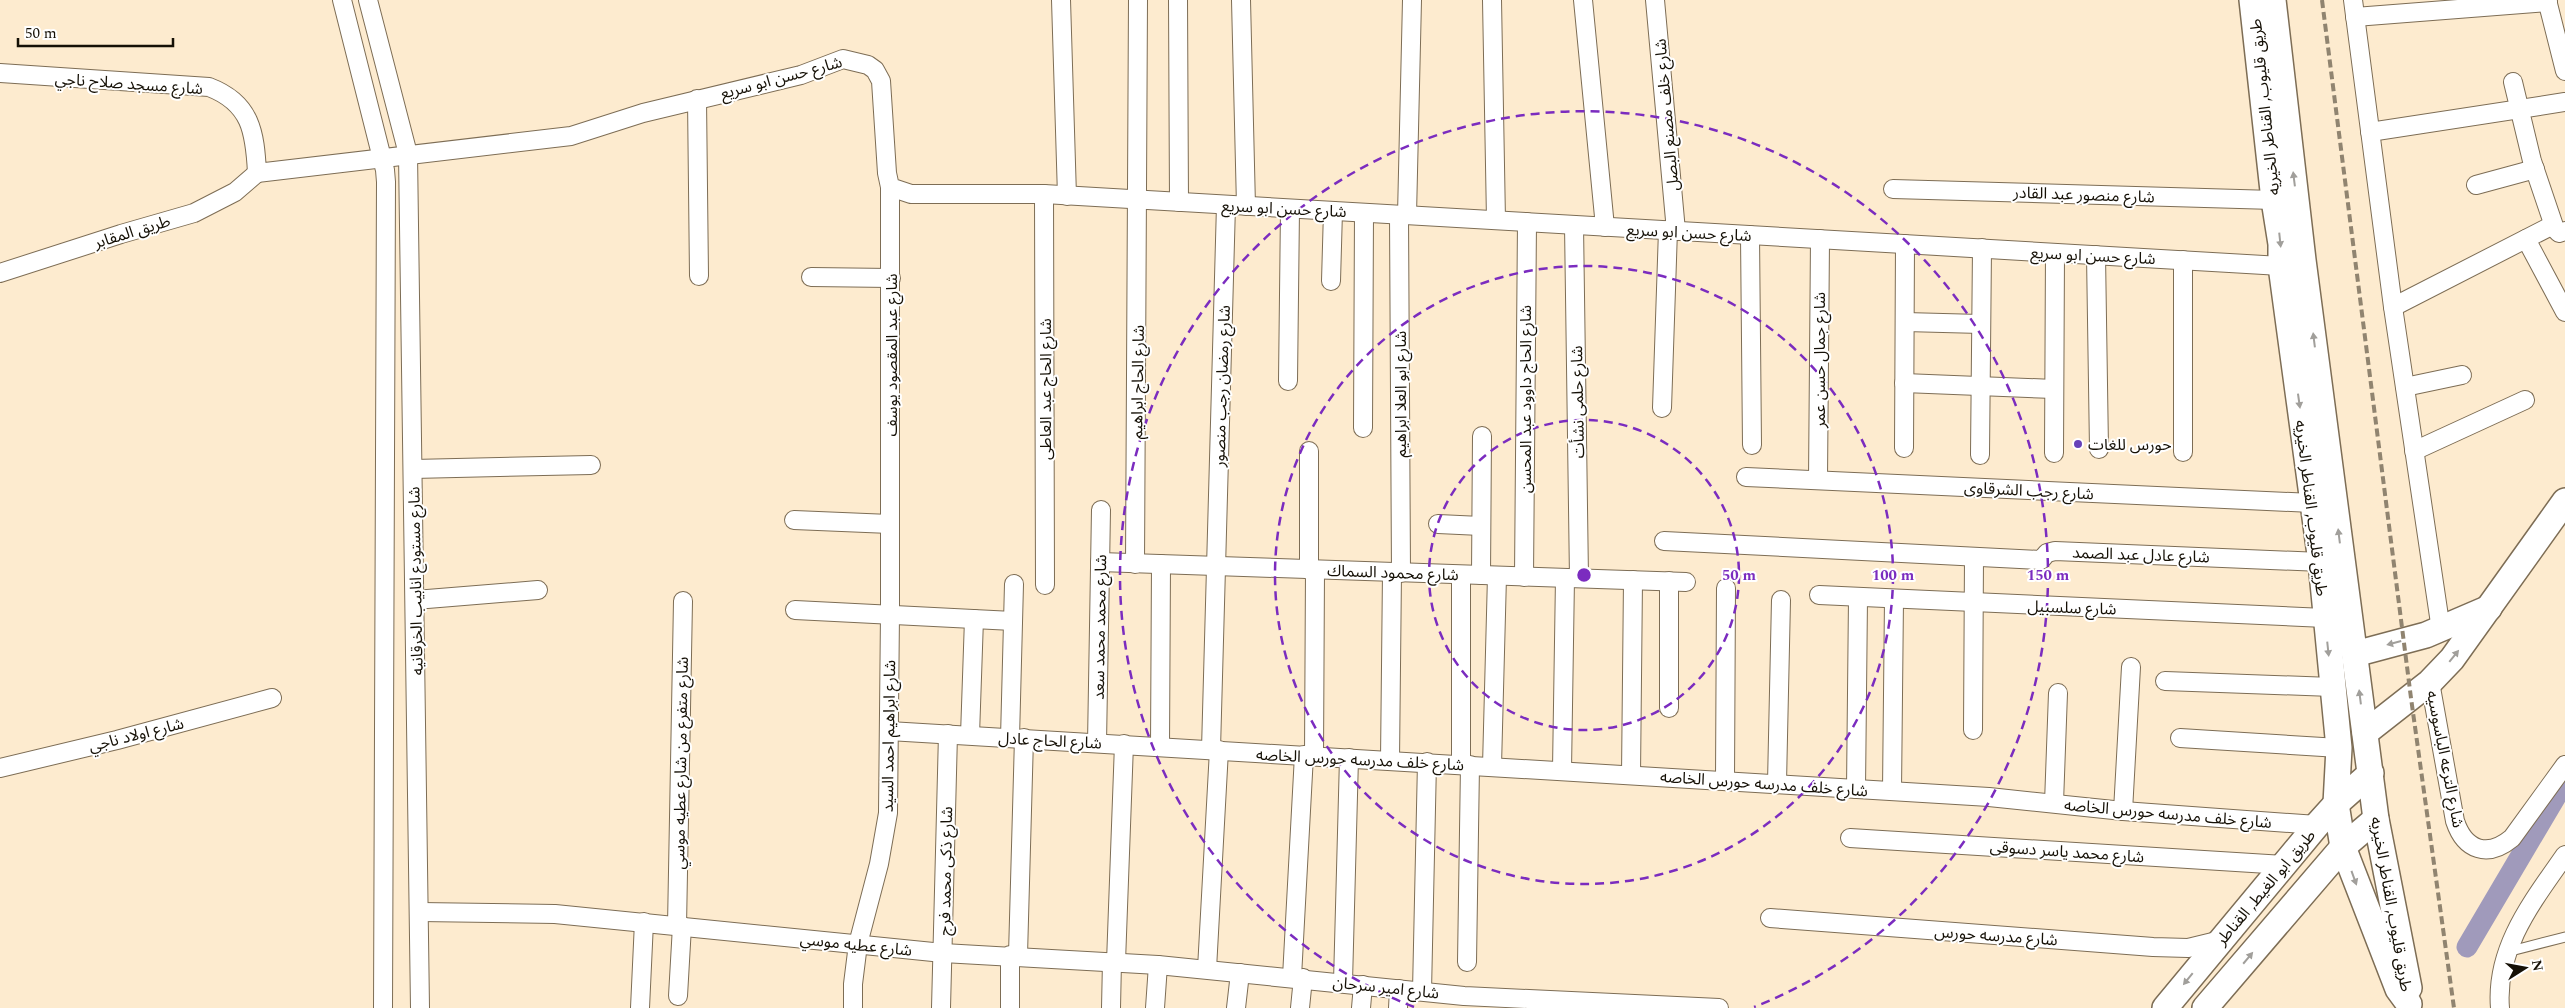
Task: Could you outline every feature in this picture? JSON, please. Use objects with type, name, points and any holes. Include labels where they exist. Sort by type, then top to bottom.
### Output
[{"type":"main road","name":"طريق قليوب, القناطر الخيريه","points":[[2252,0],[2274,200],[2281,244],[2281,266],[2321,562],[2339,748],[2336,804],[2343,847],[2398,989],[2410,1006]]},
{"type":"main road","name":"طريق قليوب, القناطر الخيريه","points":[[2273,0],[2303,260],[2376,820],[2409,984],[2410,1006]]},
{"type":"main road","points":[[2365,733],[2430,682],[2452,659],[2565,501]]},
{"type":"main road","points":[[2355,654],[2441,630],[2489,608]]},
{"type":"main road","name":"طريق ابو الغيط, القناطر","points":[[2165,1008],[2317,825],[2336,804],[2371,773]]},
{"type":"main road","name":"طريق ابو الغيط, القناطر","points":[[2205,1008],[2343,847],[2376,820]]},
{"type":"street","name":"شارع مستودع انابيب الخرقانيه","points":[[342,0],[382,157],[386,182],[383,1008]]},
{"type":"street","name":"شارع مستودع انابيب الخرقانيه","points":[[368,0],[408,154],[420,1008]]},
{"type":"street","points":[[1061,0],[1067,196]]},
{"type":"street","name":"شارع الحاج ابراهيم","points":[[1135,564],[1139,200],[1138,0]]},
{"type":"street","points":[[1178,0],[1179,202]]},
{"type":"street","points":[[1241,0],[1246,206]]},
{"type":"street","name":"شارع ابو العلا ابراهيم","points":[[1390,760],[1396,572],[1403,215],[1412,0]]},
{"type":"street","points":[[1492,0],[1496,220]]},
{"type":"street","points":[[1583,0],[1605,227]]},
{"type":"street","name":"شارع خلف مصنع البصل","points":[[1655,0],[1672,230],[1662,408]]},
{"type":"street","points":[[2441,630],[2393,307],[2354,9],[2547,1],[2565,71]]},
{"type":"street","name":"شارع حسن ابو سريع","points":[[408,154],[571,136],[697,99],[802,75],[833,61],[843,59],[862,62],[875,70],[880,81],[887,173],[890,187],[911,194],[1044,194],[2281,266]]},
{"type":"street","name":"شارع مسجد صلاح ناجي","points":[[0,73],[209,87],[220,91],[238,103],[250,123],[257,173]]},
{"type":"street","points":[[2393,307],[2526,238],[2559,228],[2535,169],[2513,82]]},
{"type":"street","points":[[697,99],[700,276]]},
{"type":"street","points":[[2370,132],[2565,102]]},
{"type":"street","points":[[257,173],[408,154]]},
{"type":"street","points":[[2476,185],[2535,169]]},
{"type":"street","name":"طريق المقابر","points":[[0,273],[121,234],[194,213],[234,192],[257,173]]},
{"type":"street","name":"شارع عبد المقصود يوسف","points":[[890,187],[890,524]]},
{"type":"street","name":"شارع منصور عبد القادر","points":[[1893,189],[2274,200]]},
{"type":"street","name":"شارع الحاج عبد العاطى","points":[[1044,194],[1045,585]]},
{"type":"street","name":"شارع رمضان رجب منصور","points":[[1207,969],[1215,750],[1216,566],[1226,205]]},
{"type":"street","points":[[1288,381],[1290,209]]},
{"type":"street","points":[[1331,281],[1333,211]]},
{"type":"street","points":[[1363,428],[1364,213]]},
{"type":"street","name":"شارع الحاج داوود عبد المحسن","points":[[1524,576],[1527,222]]},
{"type":"street","name":"شارع حلمى نشأت","points":[[1562,770],[1572,578],[1574,225]]},
{"type":"street","points":[[1750,235],[1752,444]]},
{"type":"street","points":[[2526,238],[2565,312]]},
{"type":"street","name":"شارع جمال حسن عمر","points":[[1818,480],[1820,239]]},
{"type":"street","points":[[1904,448],[1905,244]]},
{"type":"street","points":[[1980,455],[1982,248]]},
{"type":"street","points":[[2054,453],[2055,253]]},
{"type":"street","points":[[2096,255],[2099,449]]},
{"type":"street","points":[[2183,260],[2183,452]]},
{"type":"street","points":[[811,277],[891,278]]},
{"type":"street","points":[[1905,322],[1981,324]]},
{"type":"street","points":[[2405,388],[2462,375]]},
{"type":"street","points":[[1904,383],[2054,389]]},
{"type":"street","points":[[2414,450],[2525,400]]},
{"type":"street","points":[[1482,436],[1481,526],[1489,576],[1492,766]]},
{"type":"street","points":[[1300,1008],[1298,978],[1309,755],[1312,570],[1309,451]]},
{"type":"street","points":[[413,469],[591,465]]},
{"type":"street","name":"شارع رجب الشرقاوى","points":[[1746,477],[2312,503]]},
{"type":"street","name":"شارع محمد محمد سعد","points":[[1097,743],[1101,510]]},
{"type":"street","points":[[794,520],[890,524]]},
{"type":"street","name":"شارع ابراهيم احمد السيد","points":[[853,1008],[853,984],[858,944],[885,837],[890,731],[890,524]]},
{"type":"street","points":[[1438,524],[1481,526]]},
{"type":"street","name":"شارع عادل عبد الصمد","points":[[1664,541],[2040,560],[2047,554],[2056,551],[2321,562]]},
{"type":"street","points":[[1973,730],[1974,557]]},
{"type":"street","name":"شارع محمود السماك","points":[[1100,562],[1678,582],[1669,708]]},
{"type":"street","points":[[1160,747],[1161,564]]},
{"type":"street","points":[[1461,575],[1466,765],[1467,962]]},
{"type":"street","points":[[1631,775],[1633,580]]},
{"type":"street","points":[[1010,1008],[1014,955],[1017,738],[1013,621],[1014,584]]},
{"type":"street","points":[[1725,780],[1726,588]]},
{"type":"street","points":[[415,600],[538,590]]},
{"type":"street","name":"شارع سلسبيل","points":[[1819,595],[1974,604],[2325,618]]},
{"type":"street","points":[[1856,789],[1858,598]]},
{"type":"street","points":[[1892,791],[1894,599]]},
{"type":"street","points":[[1777,784],[1782,600]]},
{"type":"street","name":"شارع متفرع من شارع عطيه موسي","points":[[678,996],[683,601]]},
{"type":"street","points":[[795,610],[890,613],[1013,621]]},
{"type":"street","points":[[970,735],[974,619]]},
{"type":"street","points":[[2122,811],[2131,668]]},
{"type":"street","points":[[2165,681],[2332,687]]},
{"type":"street","name":"شارع الترعه الباسوسيه","points":[[2430,682],[2455,821],[2459,833],[2468,843],[2478,848],[2491,850],[2503,846],[2512,838],[2565,765]]},
{"type":"street","points":[[2054,804],[2058,693]]},
{"type":"street","name":"شارع اولاد ناجي","points":[[0,768],[117,740],[272,698]]},
{"type":"street","name":"شارع الحاج عادل","points":[[890,731],[1215,750]]},
{"type":"street","name":"شارع ذكى محمد فرج","points":[[942,1008],[948,734]]},
{"type":"street","points":[[2180,738],[2339,748]]},
{"type":"street","points":[[1111,1008],[1124,744]]},
{"type":"street","name":"شارع خلف مدرسه حورس الخاصه","points":[[1215,750],[1892,791],[2122,811],[2317,825]]},
{"type":"street","points":[[1343,982],[1349,758]]},
{"type":"street","points":[[1422,991],[1427,762]]},
{"type":"street","name":"شارع محمد ياسر دسوقى","points":[[1850,838],[2284,865]]},
{"type":"street","points":[[2500,1008],[2500,981],[2507,952],[2522,917],[2565,855]]},
{"type":"street","name":"شارع عطيه موسي","points":[[420,912],[555,914],[943,953],[1114,961],[1298,978]]},
{"type":"street","name":"شارع مدرسه حورس","points":[[1770,918],[2153,947],[2188,948],[2221,940]]},
{"type":"street","points":[[640,1008],[644,922]]},
{"type":"street","points":[[1155,1008],[1158,965]]},
{"type":"street","points":[[1236,1008],[1240,972]]},
{"type":"street","name":"شارع امير سرحان","points":[[1298,978],[1422,991],[1464,1002],[1719,1008]]},
{"type":"street","points":[[1361,1008],[1363,985]]},
{"type":"street","points":[[1398,1008],[1399,989]]},
{"type":"lane","points":[[2507,952],[2565,937]]},
{"type":"waterway","points":[[2467,947],[2565,781]]},
{"type":"railway","points":[[2322,0],[2411,698],[2454,1008]]},
{"type":"place","name":"حورس للغات","points":[[2078,444]]}]
